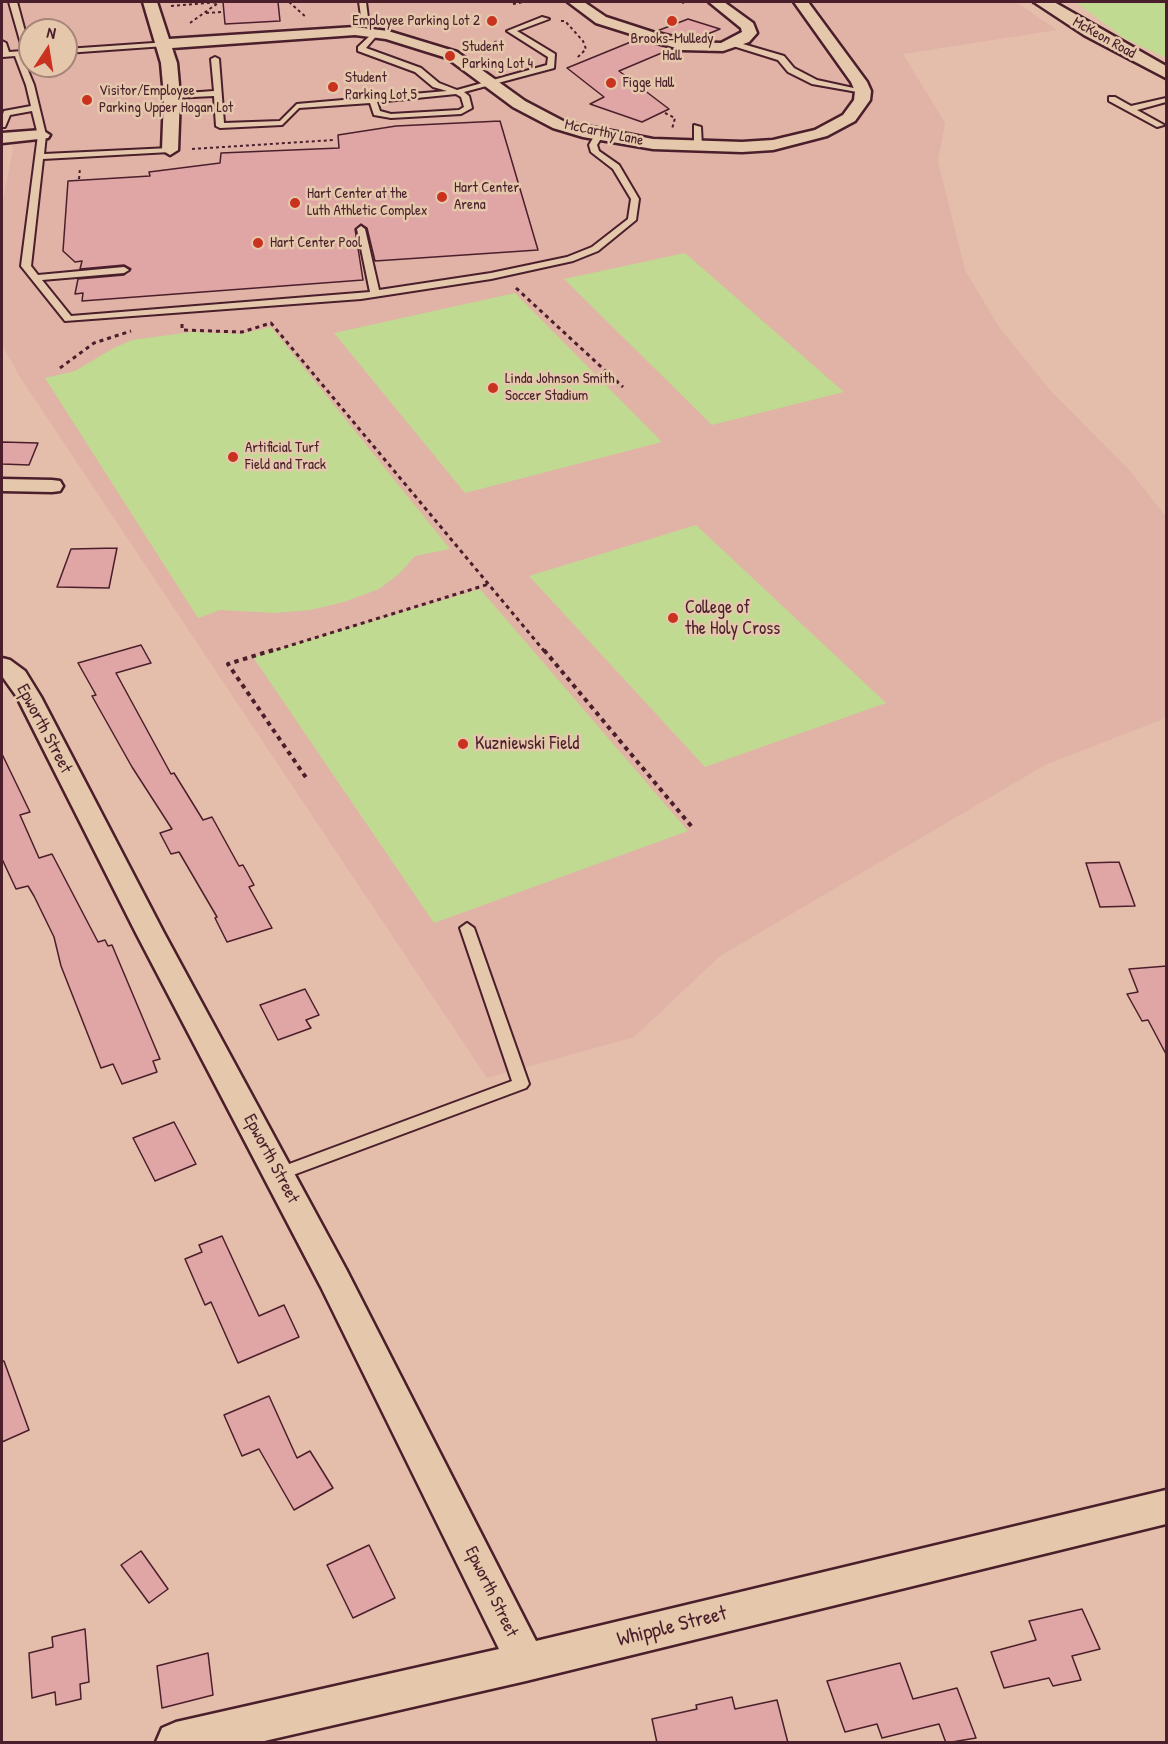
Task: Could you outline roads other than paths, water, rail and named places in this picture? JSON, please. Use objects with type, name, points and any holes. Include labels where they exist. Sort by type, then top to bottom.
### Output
[{"type":"main road","name":"McKeon Road","points":[[1043,2],[1090,32],[1167,73]]},
{"type":"street","points":[[575,2],[601,20],[682,46],[708,48],[736,44],[750,33],[748,26],[716,2]]},
{"type":"street","points":[[801,2],[863,91]]},
{"type":"street","points":[[154,4],[165,44],[172,96],[170,150]]},
{"type":"street","name":"McCarthy Lane","points":[[165,44],[355,31],[388,34],[452,55],[536,115],[599,135],[653,144],[698,147],[773,145],[821,133],[849,118],[857,110],[863,91]]},
{"type":"street","points":[[2,138],[42,135]]},
{"type":"street","points":[[2,485],[51,486]]},
{"type":"street","name":"Epworth Street","points":[[2,665],[16,676],[29,697],[150,933],[279,1174],[526,1662]]},
{"type":"street","name":"Whipple Street","points":[[176,1743],[247,1735],[526,1662],[1167,1507]]},
{"type":"lane","points":[[13,2],[18,23]]},
{"type":"lane","points":[[362,2],[365,16]]},
{"type":"lane","points":[[215,58],[220,126],[282,123],[297,106],[457,92],[551,66],[552,56],[511,31],[545,19]]},
{"type":"lane","points":[[373,101],[377,113],[391,116],[461,112],[468,108],[465,96],[436,85],[418,70],[361,49],[375,33]]},
{"type":"lane","points":[[2,43],[4,55]]},
{"type":"lane","points":[[78,50],[165,44]]},
{"type":"lane","points":[[736,44],[781,58],[791,70],[815,81],[863,91]]},
{"type":"lane","points":[[30,78],[42,135],[26,266],[68,319],[375,294],[491,276],[570,259],[595,249],[632,220],[635,199],[616,168],[595,152],[593,145],[599,135]]},
{"type":"lane","points":[[172,96],[218,93]]},
{"type":"lane","points":[[1112,99],[1160,125]]},
{"type":"lane","points":[[1130,109],[1167,100]]},
{"type":"lane","points":[[2,125],[7,113],[36,108]]},
{"type":"lane","points":[[697,127],[698,147]]},
{"type":"lane","points":[[40,158],[170,150]]},
{"type":"lane","points":[[361,229],[375,294]]},
{"type":"lane","points":[[35,278],[124,270]]},
{"type":"lane","points":[[279,1174],[521,1084],[467,928]]},
{"type":"place","name":"Employee Parking Lot 2","points":[[492,21]]},
{"type":"place","name":"Brooks-Mulledy Hall","points":[[672,21]]},
{"type":"place","name":"Student Parking Lot 4","points":[[450,56]]},
{"type":"place","name":"Figge Hall","points":[[611,83]]},
{"type":"place","name":"Student Parking Lot 5","points":[[333,87]]},
{"type":"place","name":"Visitor/Employee Parking Upper Hogan Lot","points":[[87,100]]},
{"type":"place","name":"Hart Center Arena","points":[[442,197]]},
{"type":"place","name":"Hart Center at the Luth Athletic Complex","points":[[295,203]]},
{"type":"place","name":"Hart Center Pool","points":[[258,243]]},
{"type":"place","name":"Linda Johnson Smith Soccer Stadium","points":[[493,388]]},
{"type":"place","name":"Artificial Turf Field and Track","points":[[233,457]]},
{"type":"place","name":"College of the Holy Cross","points":[[673,618]]},
{"type":"place","name":"Kuzniewski Field","points":[[463,744]]}]
